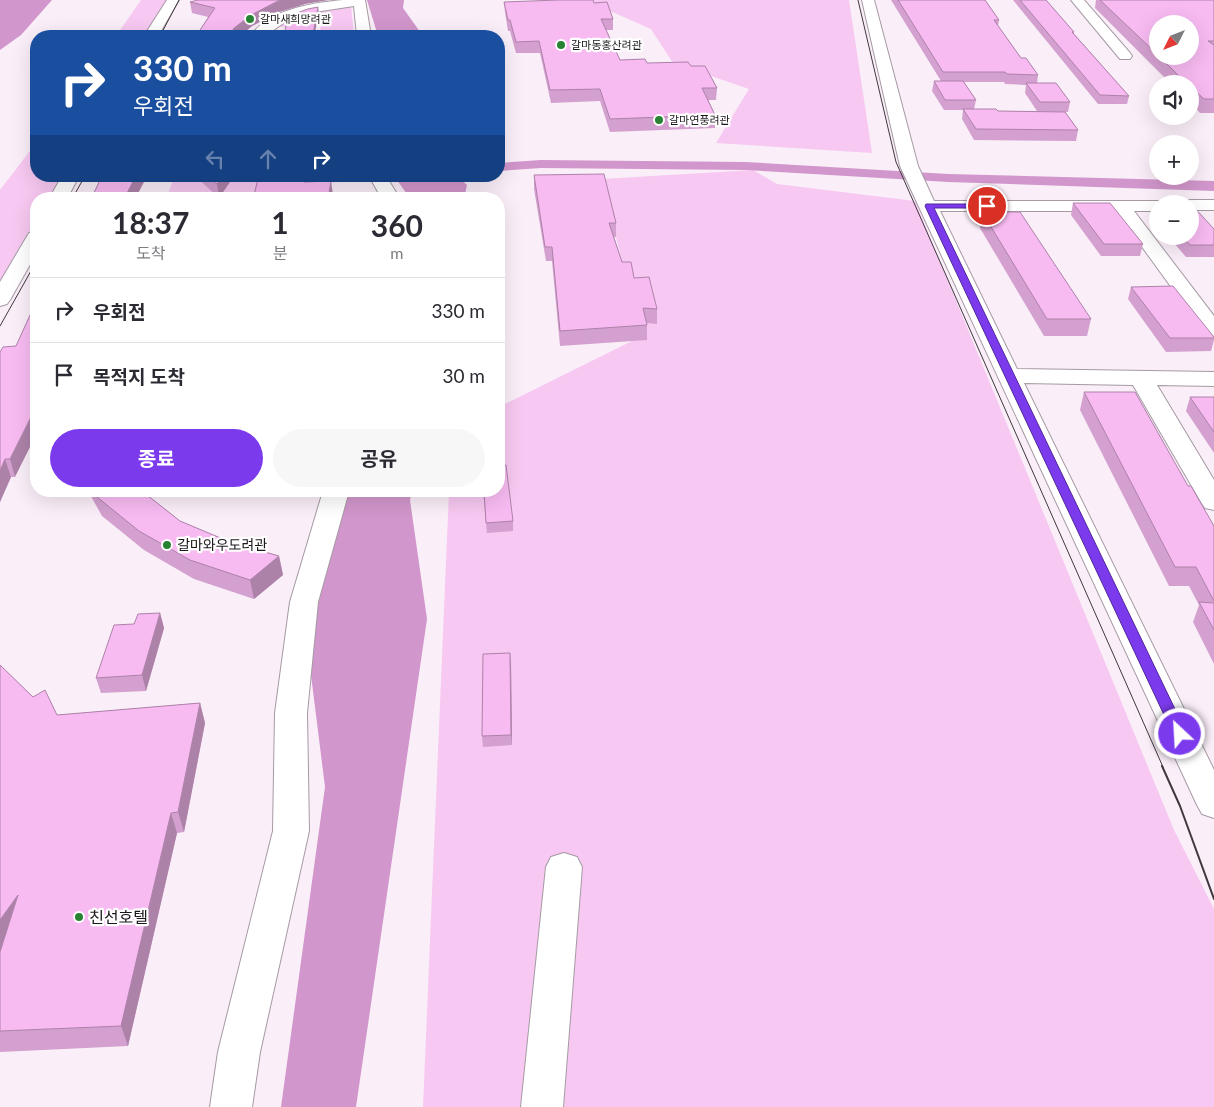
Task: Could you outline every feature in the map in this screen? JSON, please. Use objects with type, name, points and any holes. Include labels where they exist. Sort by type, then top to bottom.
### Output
[{"type":"street","points":[[155,30],[173,0]]},
{"type":"street","points":[[868,0],[919,186],[1211,793]]},
{"type":"street","points":[[1077,0],[1125,56]]},
{"type":"street","points":[[264,30],[284,16],[316,8],[360,1],[363,30]]},
{"type":"street","points":[[919,186],[1121,206],[1149,206]]},
{"type":"street","points":[[1199,205],[1214,205]]},
{"type":"street","points":[[1121,206],[1214,330]]},
{"type":"street","points":[[0,300],[30,248]]},
{"type":"street","points":[[1010,376],[1214,379]]},
{"type":"street","points":[[1141,378],[1214,502]]},
{"type":"street","points":[[231,1107],[239,1052],[291,831],[291,713],[304,602],[334,497]]},
{"type":"street","points":[[542,1107],[564,867]]},
{"type":"shaded area","points":[[0,0],[52,0],[21,35],[0,50]]},
{"type":"shaded area","points":[[141,0],[173,0],[155,30],[120,30]]},
{"type":"shaded area","points":[[367,0],[404,0],[403,8],[419,30],[376,30]]},
{"type":"shaded area","points":[[585,0],[849,0],[872,153],[716,143],[749,89],[673,63],[651,29]]},
{"type":"shaded area","points":[[351,5],[353,30],[320,30],[321,25],[280,27],[276,23],[304,13]]},
{"type":"shaded area","points":[[30,151],[30,182],[68,182],[62,192],[30,192],[30,248],[0,300],[0,190]]},
{"type":"shaded area","points":[[753,170],[777,184],[915,201],[1174,830],[1214,909],[1214,1107],[423,1107],[449,497],[505,497],[505,404],[640,337],[602,179]]},
{"type":"shaded area","points":[[172,182],[343,182],[315,183],[311,192],[169,192]]},
{"type":"shaded area","points":[[398,182],[464,182],[467,185],[466,192],[406,192]]},
{"type":"shaded area","points":[[342,497],[411,497],[427,619],[356,1107],[281,1107],[325,787],[308,651]]},
{"type":"building","points":[[198,0],[280,0],[251,15],[233,30],[200,30],[215,8],[190,2]]},
{"type":"building","points":[[593,0],[594,3],[607,2],[613,19],[601,19],[620,60],[645,59],[647,63],[688,62],[691,66],[705,66],[717,88],[702,88],[715,115],[610,119],[600,89],[550,90],[539,41],[516,42],[504,2]]},
{"type":"building","points":[[898,0],[985,0],[999,20],[994,20],[1021,58],[1026,58],[1038,75],[1007,74],[1005,72],[943,72]]},
{"type":"building","points":[[1020,0],[1046,0],[1129,96],[1100,95]]},
{"type":"building","points":[[1100,0],[1214,0],[1214,41],[1208,41],[1214,45],[1214,99],[1204,99],[1199,94],[1199,75],[1178,75],[1168,65],[1199,65],[1199,15],[1149,15],[1149,46]]},
{"type":"building","points":[[318,7],[314,30],[285,30],[288,16]]},
{"type":"building","points":[[934,81],[963,81],[976,100],[945,100]]},
{"type":"building","points":[[1026,83],[1056,83],[1070,102],[1040,102]]},
{"type":"building","points":[[963,109],[1065,112],[1078,130],[976,129]]},
{"type":"building","points":[[604,174],[616,223],[609,223],[622,262],[631,262],[634,278],[649,277],[657,309],[643,308],[647,325],[560,331],[552,247],[545,247],[534,175]]},
{"type":"building","points":[[99,182],[133,182],[128,192],[94,192]]},
{"type":"building","points":[[257,182],[331,182],[329,192],[255,192]]},
{"type":"building","points":[[1073,203],[1110,203],[1143,244],[1104,244]]},
{"type":"building","points":[[982,212],[1020,212],[1091,319],[1047,319]]},
{"type":"building","points":[[1199,213],[1214,229],[1214,245],[1199,245]]},
{"type":"building","points":[[1173,286],[1214,338],[1170,338],[1131,287]]},
{"type":"building","points":[[30,315],[30,419],[10,459],[5,459],[0,471],[0,352],[3,347],[16,346]]},
{"type":"building","points":[[1084,392],[1135,392],[1188,486],[1191,486],[1214,526],[1214,601],[1196,567],[1175,567]]},
{"type":"building","points":[[1190,397],[1214,397],[1214,432]]},
{"type":"building","points":[[505,465],[513,521],[486,523],[484,497],[505,497]]},
{"type":"building","points":[[97,497],[150,497],[180,521],[230,542],[279,556],[250,580],[190,560],[139,531]]},
{"type":"building","points":[[1199,602],[1214,603],[1214,630]]},
{"type":"building","points":[[160,613],[142,675],[96,678],[114,625],[134,624],[138,614]]},
{"type":"building","points":[[510,653],[511,735],[482,736],[483,654]]},
{"type":"building","name":"친선호텔","points":[[0,665],[33,697],[45,690],[57,715],[200,703],[178,812],[171,813],[121,1026],[0,1031],[0,952],[18,895],[0,920]]},
{"type":"waterway","points":[[505,167],[541,164],[745,166],[948,178],[1214,186]]},
{"type":"tram line","points":[[163,30],[179,0]]},
{"type":"tram line","points":[[858,0],[896,162],[1163,767]]},
{"type":"tram line","points":[[76,192],[82,182]]},
{"type":"tram line","points":[[0,326],[30,273]]},
{"type":"tram line","points":[[1162,766],[1180,806],[1214,899]]},
{"type":"place","name":"갈마새희망려관","points":[[250,19]]},
{"type":"place","name":"갈마동홍산려관","points":[[561,45]]},
{"type":"place","name":"갈마연풍려관","points":[[659,120]]},
{"type":"place","name":"갈마와우도려관","points":[[167,545]]},
{"type":"place","name":"친선호텔","points":[[79,917]]},
{"type":"route","points":[[987,206],[929,206],[1180,734]]}]
